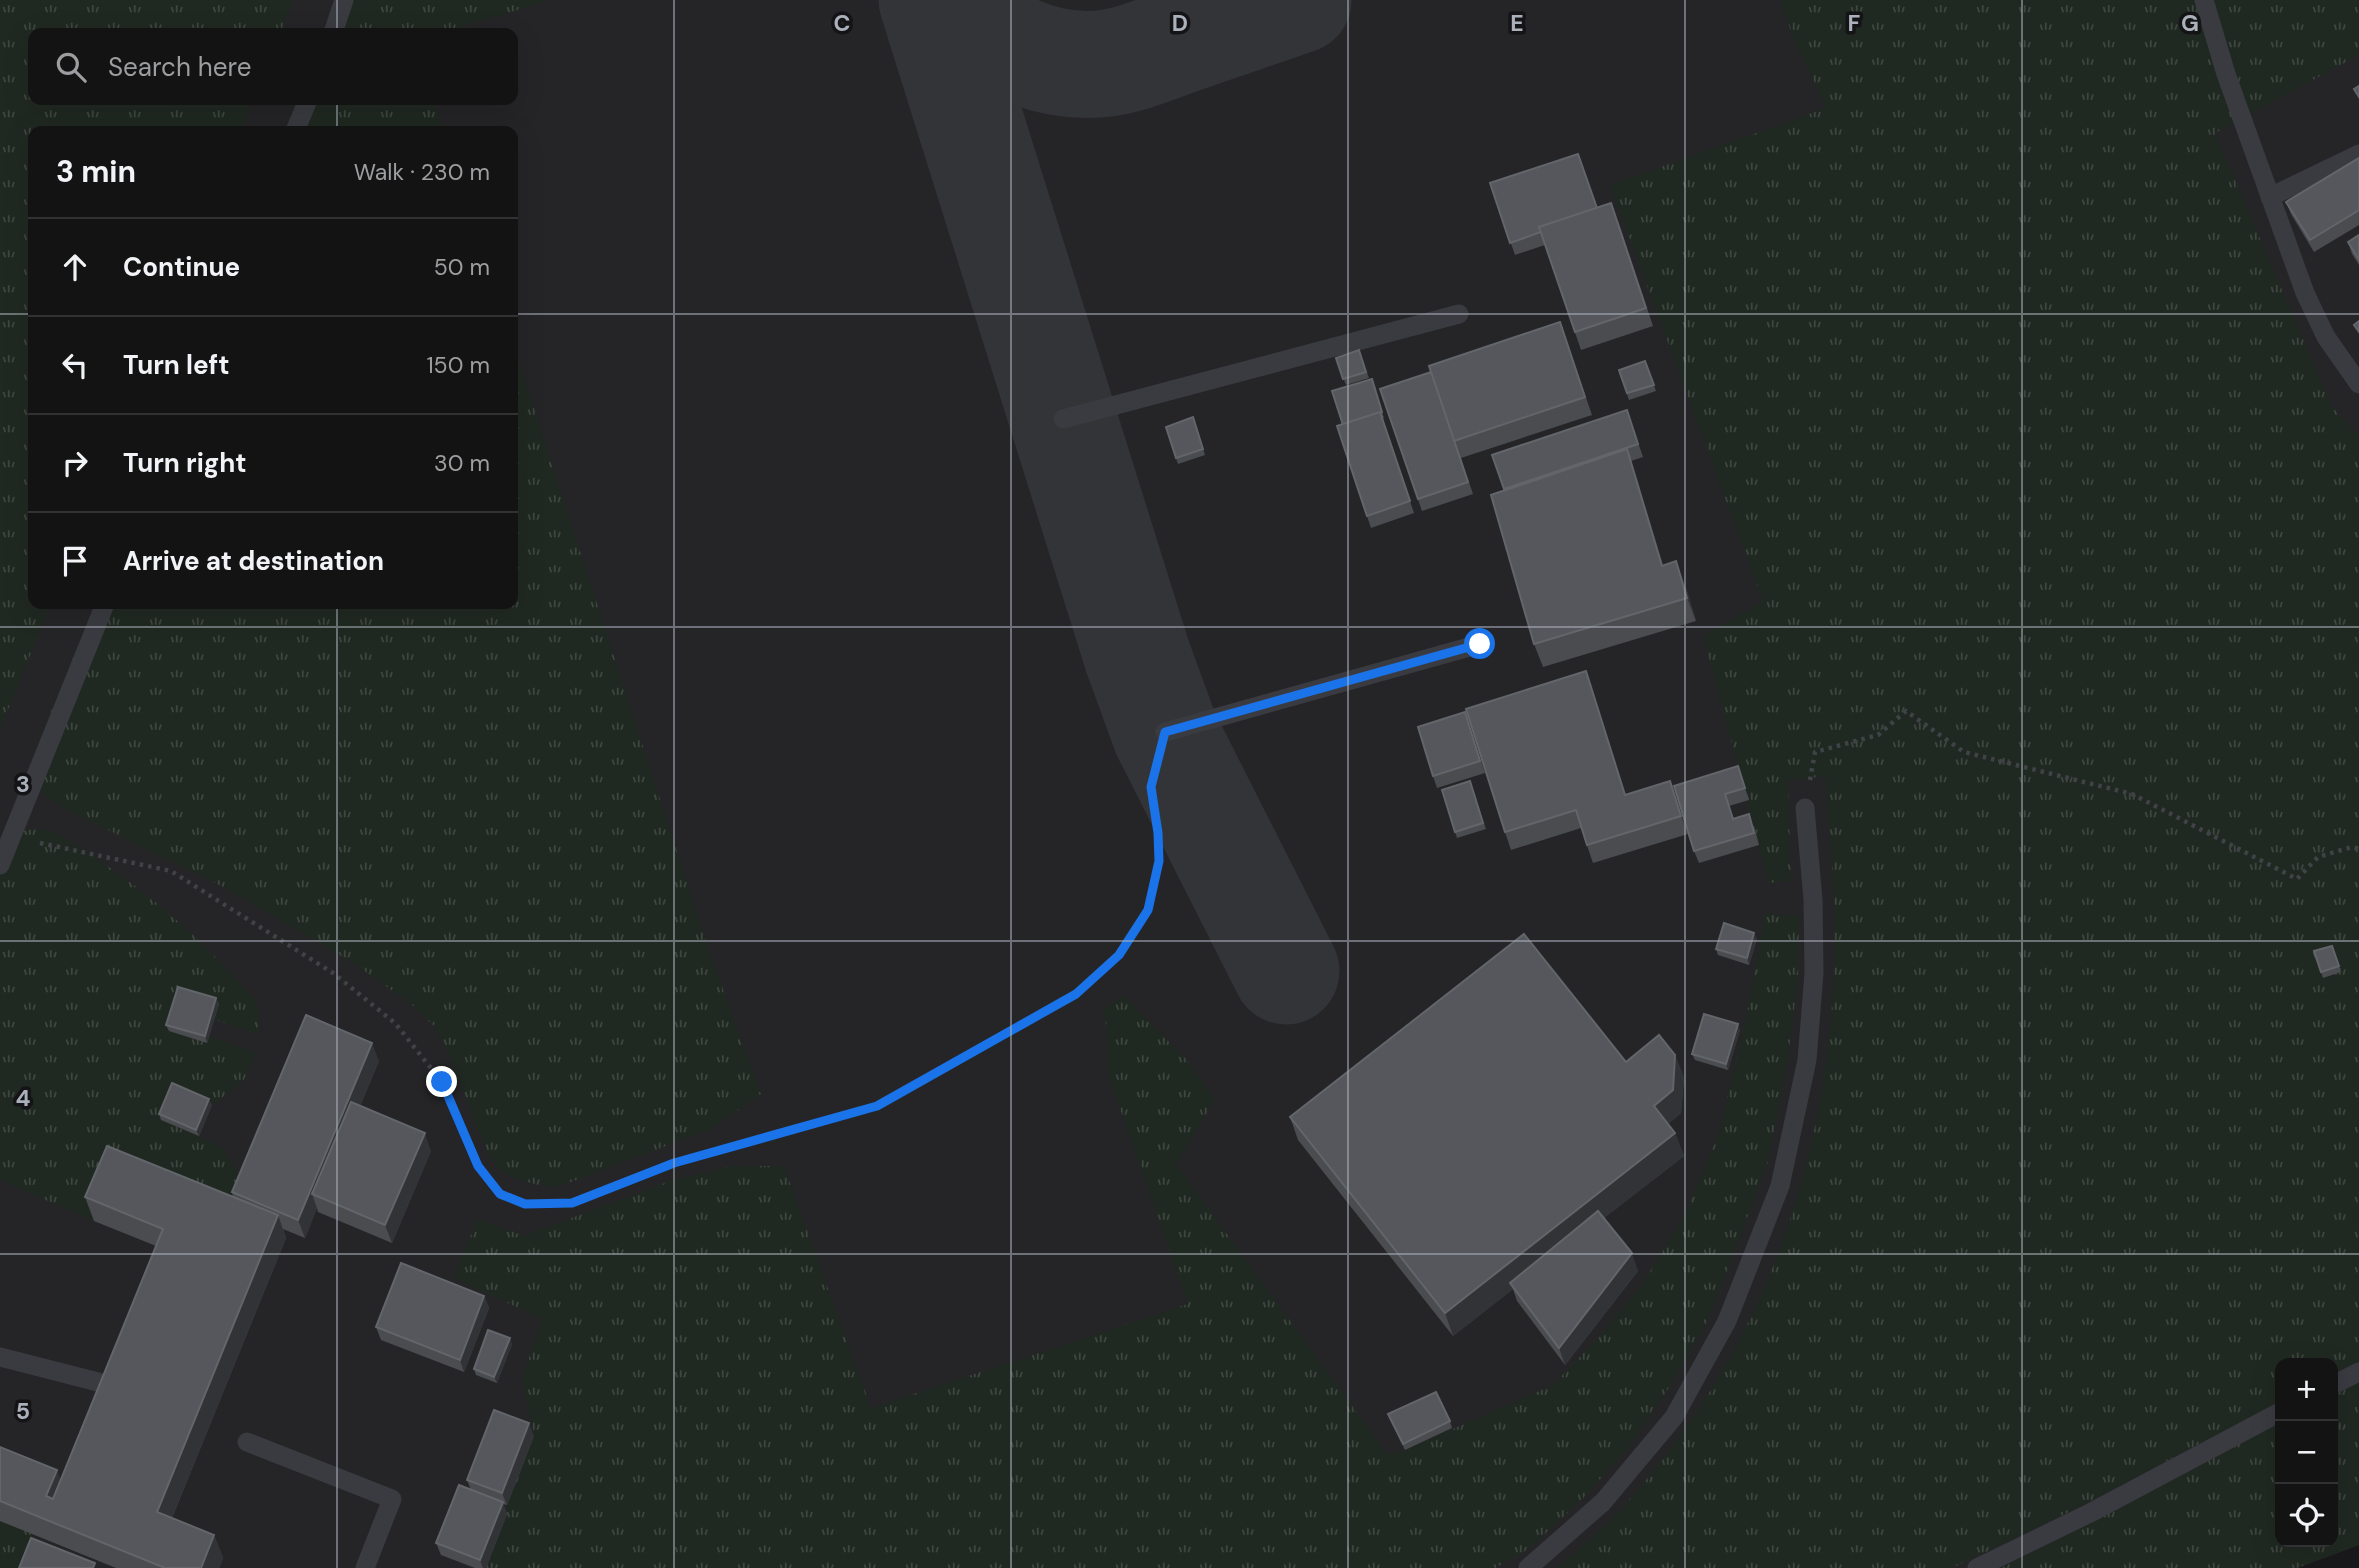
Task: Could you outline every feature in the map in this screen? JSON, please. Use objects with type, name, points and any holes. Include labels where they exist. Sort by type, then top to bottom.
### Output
[{"type":"lane","points":[[335,28],[344,0]]},
{"type":"lane","points":[[2204,0],[2226,74],[2305,293],[2326,337],[2359,384]]},
{"type":"lane","points":[[297,126],[306,105]]},
{"type":"lane","points":[[2270,197],[2359,154]]},
{"type":"lane","points":[[1063,419],[1459,314]]},
{"type":"lane","points":[[0,865],[103,609]]},
{"type":"lane","points":[[1165,732],[1480,644]]},
{"type":"lane","points":[[1528,1568],[1603,1502],[1674,1417],[1727,1321],[1780,1186],[1807,1060],[1814,973],[1813,900],[1805,808]]},
{"type":"lane","points":[[0,1357],[98,1382]]},
{"type":"lane","points":[[2338,1382],[2359,1372]]},
{"type":"lane","points":[[1977,1568],[2092,1512],[2275,1415]]},
{"type":"lane","points":[[247,1442],[392,1499],[365,1568]]},
{"type":"path","points":[[1805,808],[1815,752],[1878,735],[1906,710],[1964,752],[2132,794],[2297,879],[2318,857],[2352,848],[2359,849]]},
{"type":"path","points":[[11,837],[171,871],[333,973],[395,1023],[442,1082],[478,1166],[500,1194],[525,1204],[572,1203],[674,1163],[877,1106],[1076,994],[1119,955],[1148,910],[1159,861],[1151,787],[1165,732]]},
{"type":"shaded area","points":[[0,0],[2359,0],[2359,1545],[2297,1568],[0,1568]]},
{"type":"green space","points":[[0,0],[294,0],[282,28],[28,28],[28,105],[251,105],[243,126],[28,126],[28,609],[49,609],[0,729]]},
{"type":"green space","points":[[344,0],[550,0],[458,28],[332,28]]},
{"type":"green space","points":[[1780,0],[2359,0],[2359,55],[2215,133],[2332,407],[2359,436],[2359,1361],[2338,1372],[2338,1358],[2275,1358],[2275,1404],[2082,1506],[1952,1568],[1557,1568],[1623,1507],[1671,1449],[1712,1388],[1747,1325],[1776,1259],[1799,1190],[1816,1120],[1828,1047],[1835,923],[1825,776],[1788,781],[1791,881],[1769,883],[1703,636],[1763,601],[1610,185],[1826,108],[1792,34]]},
{"type":"green space","points":[[300,105],[436,105],[442,126],[291,126]]},
{"type":"green space","points":[[518,359],[708,948],[761,1094],[713,1128],[558,1187],[514,1178],[498,1168],[487,1153],[449,1054],[434,1026],[411,1004],[355,964],[227,889],[56,804],[37,785],[34,773],[36,747],[93,609],[518,609]]},
{"type":"green space","points":[[37,829],[53,832],[67,839],[138,888],[199,941],[255,1000],[259,1010],[258,1035],[214,1019],[218,1004],[209,1036],[256,1053],[243,1082],[212,1105],[174,1090],[161,1120],[222,1147],[247,1187],[235,1217],[94,1221],[0,1180],[0,844],[15,832]]},
{"type":"green space","points":[[1765,914],[1799,916],[1798,978],[1787,1065],[1768,1162],[1709,1318],[1672,1383],[1629,1447],[1583,1498],[1530,1548],[1495,1568],[486,1568],[534,1436],[522,1378],[542,1319],[453,1277],[478,1219],[524,1236],[670,1181],[732,1166],[784,1166],[871,1408],[1188,1304],[1108,1074],[1104,1008],[1124,996],[1186,1059],[1215,1099],[1176,1164],[1387,1454],[1405,1450],[1553,1385],[1596,1340],[1642,1285],[1685,1215],[1719,1133],[1746,1018]]},
{"type":"green space","points":[[2359,1382],[2359,1545],[2297,1568],[2001,1568],[2275,1426],[2275,1547],[2338,1547],[2338,1393]]},
{"type":"green space","points":[[0,1521],[31,1533],[36,1550],[28,1568],[0,1568]]},
{"type":"building","points":[[1578,154],[1597,208],[1539,227],[1541,232],[1510,243],[1490,183]]},
{"type":"building","points":[[2359,158],[2359,210],[2310,240],[2286,202]]},
{"type":"building","points":[[1611,203],[1646,308],[1575,332],[1539,227]]},
{"type":"building","points":[[2359,235],[2359,260],[2348,242]]},
{"type":"building","points":[[1560,322],[1585,397],[1454,441],[1429,366]]},
{"type":"building","points":[[1359,350],[1366,372],[1343,379],[1336,358]]},
{"type":"building","points":[[1645,361],[1654,385],[1627,393],[1619,370]]},
{"type":"building","points":[[1431,372],[1468,482],[1418,499],[1380,389]]},
{"type":"building","points":[[1372,379],[1382,412],[1343,425],[1332,391]]},
{"type":"building","points":[[1627,410],[1638,444],[1504,489],[1492,455]]},
{"type":"building","points":[[1380,412],[1410,501],[1367,516],[1337,426]]},
{"type":"building","points":[[1193,417],[1203,449],[1176,458],[1166,427]]},
{"type":"building","points":[[1627,449],[1662,566],[1676,561],[1687,598],[1534,644],[1491,495]]},
{"type":"building","points":[[1586,671],[1625,795],[1670,781],[1681,816],[1587,845],[1576,810],[1505,832],[1466,709]]},
{"type":"building","points":[[1465,712],[1480,761],[1433,776],[1418,727]]},
{"type":"building","points":[[1738,766],[1745,788],[1725,794],[1733,819],[1749,814],[1754,833],[1694,851],[1674,786]]},
{"type":"building","points":[[1470,781],[1483,823],[1455,832],[1442,790]]},
{"type":"building","points":[[1724,923],[1754,933],[1747,958],[1716,949]]},
{"type":"building","points":[[1524,934],[1626,1062],[1659,1035],[1675,1055],[1673,1090],[1654,1106],[1675,1133],[1445,1313],[1290,1117]]},
{"type":"building","points":[[2332,946],[2339,966],[2321,972],[2314,951]]},
{"type":"building","points":[[178,987],[216,998],[205,1036],[166,1025]]},
{"type":"building","points":[[1704,1014],[1738,1024],[1726,1064],[1692,1054]]},
{"type":"building","points":[[306,1015],[372,1043],[298,1220],[232,1192]]},
{"type":"building","points":[[172,1083],[209,1099],[196,1130],[159,1114]]},
{"type":"building","points":[[351,1102],[425,1133],[385,1225],[312,1194]]},
{"type":"building","points":[[107,1146],[278,1215],[157,1512],[214,1535],[201,1568],[165,1568],[0,1501],[0,1447],[57,1470],[46,1496],[53,1499],[163,1229],[85,1197]]},
{"type":"building","points":[[1598,1211],[1632,1253],[1559,1348],[1510,1283]]},
{"type":"building","points":[[401,1263],[484,1296],[460,1360],[376,1327]]},
{"type":"building","points":[[488,1330],[510,1338],[494,1377],[474,1369]]},
{"type":"building","points":[[1436,1392],[1450,1421],[1403,1444],[1388,1414]]},
{"type":"building","points":[[494,1410],[529,1423],[502,1493],[467,1480]]},
{"type":"building","points":[[459,1485],[503,1502],[480,1560],[436,1543]]},
{"type":"building","points":[[31,1538],[95,1563],[93,1568],[19,1568]]},
{"type":"taxiway","points":[[932,0],[1137,655],[1165,732],[1286,971]]},
{"type":"taxiway","points":[[945,0],[996,39],[1036,56],[1077,64],[1099,64],[1128,59],[1298,0]]},
{"type":"route","points":[[442,1082],[478,1166],[500,1194],[525,1204],[572,1203],[674,1163],[877,1106],[1076,994],[1119,955],[1148,910],[1159,861],[1151,787],[1165,732],[1480,644]]}]
